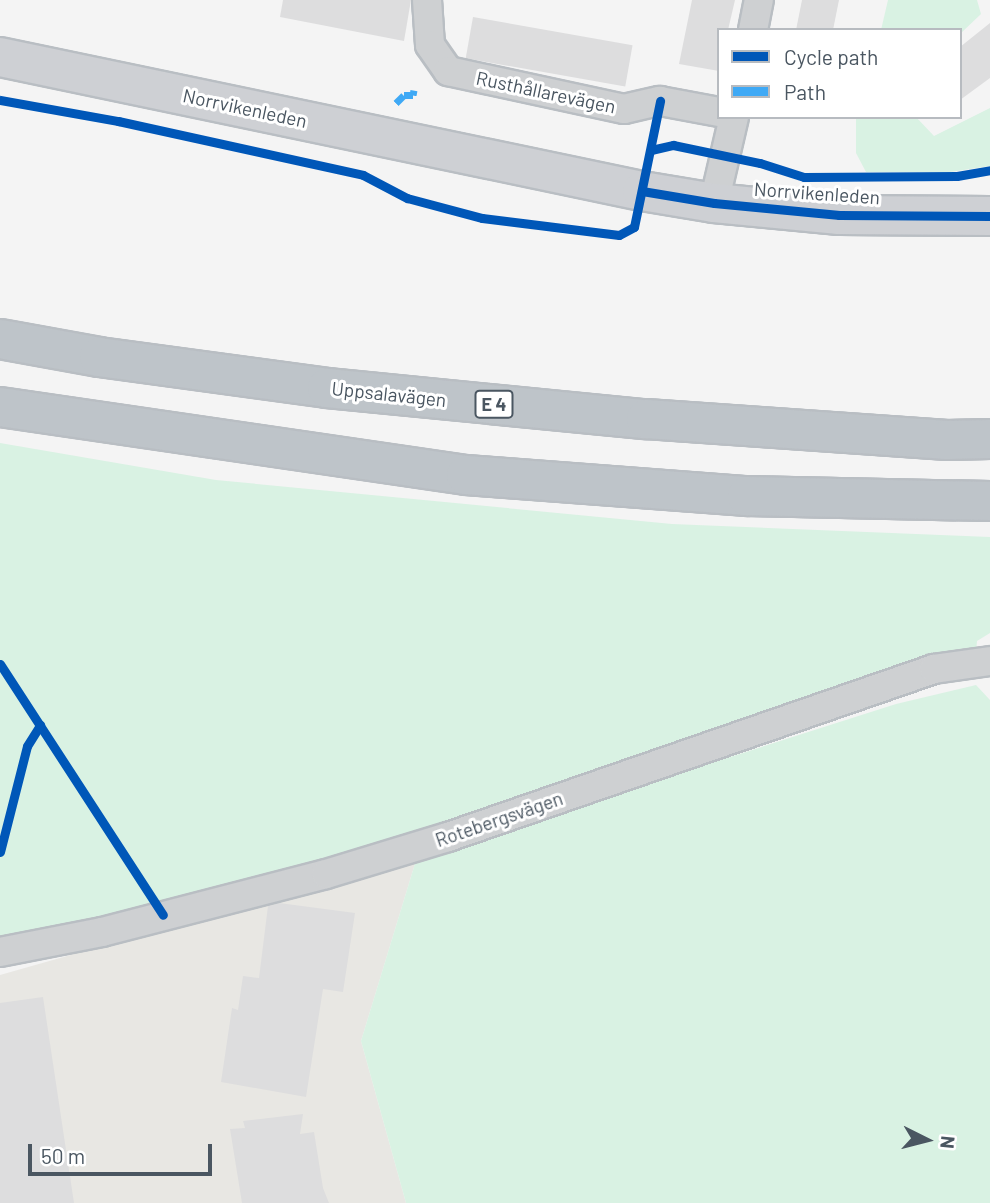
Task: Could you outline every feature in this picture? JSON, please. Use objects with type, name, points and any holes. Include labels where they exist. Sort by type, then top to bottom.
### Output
[{"type":"highway","name":"Uppsalavägen","points":[[0,339],[99,357],[341,389],[646,419],[947,440],[990,439]]},
{"type":"highway","points":[[0,407],[466,475],[747,496],[990,501]]},
{"type":"main road","name":"Norrvikenleden","points":[[0,57],[642,191],[714,203],[839,215],[990,216]]},
{"type":"street","name":"Rusthållarevägen","points":[[427,0],[430,46],[448,71],[624,109],[660,101],[717,112]]},
{"type":"street","points":[[753,28],[760,0]]},
{"type":"street","points":[[714,203],[734,119]]},
{"type":"street","name":"Rotebergsvägen","points":[[0,952],[102,932],[326,874],[448,837],[934,670],[962,663],[990,661]]},
{"type":"shaded area","points":[[417,857],[361,1041],[406,1203],[0,1203],[0,975]]},
{"type":"green space","points":[[888,0],[977,0],[981,14],[962,32],[962,28],[881,28]]},
{"type":"green space","points":[[990,108],[990,166],[950,172],[866,172],[856,153],[856,119],[918,119],[934,136]]},
{"type":"green space","points":[[0,443],[216,480],[672,524],[990,537],[990,633],[977,641],[976,653],[361,850],[264,879],[0,944]]},
{"type":"green space","points":[[976,685],[990,700],[990,1203],[406,1203],[361,1041],[417,857],[896,704]]},
{"type":"building","points":[[283,0],[411,0],[404,41],[280,17]]},
{"type":"building","points":[[692,0],[735,0],[728,28],[717,28],[717,71],[679,64]]},
{"type":"building","points":[[802,0],[839,0],[833,28],[796,28]]},
{"type":"building","points":[[473,17],[633,45],[625,86],[466,58]]},
{"type":"building","points":[[990,23],[990,78],[962,99],[962,45]]},
{"type":"building","points":[[279,903],[355,913],[343,992],[323,989],[306,1097],[221,1082],[232,1008],[238,1010],[243,976],[259,978],[268,906]]},
{"type":"building","points":[[43,997],[74,1203],[0,1203],[0,1003]]},
{"type":"building","points":[[303,1114],[300,1134],[314,1132],[323,1188],[329,1203],[242,1203],[230,1129],[245,1128],[243,1121]]},
{"type":"marked path","points":[[396,103],[404,95],[413,95],[414,90]]},
{"type":"cycle path","points":[[0,100],[118,121],[363,175],[407,198],[482,218],[619,235],[634,227],[660,101]]},
{"type":"cycle path","points":[[651,150],[673,145],[760,163],[804,177],[957,176],[990,170]]},
{"type":"cycle path","points":[[642,191],[714,203],[839,215],[990,216]]},
{"type":"cycle path","points":[[0,664],[163,915]]},
{"type":"cycle path","points":[[0,852],[27,746],[40,725]]}]
